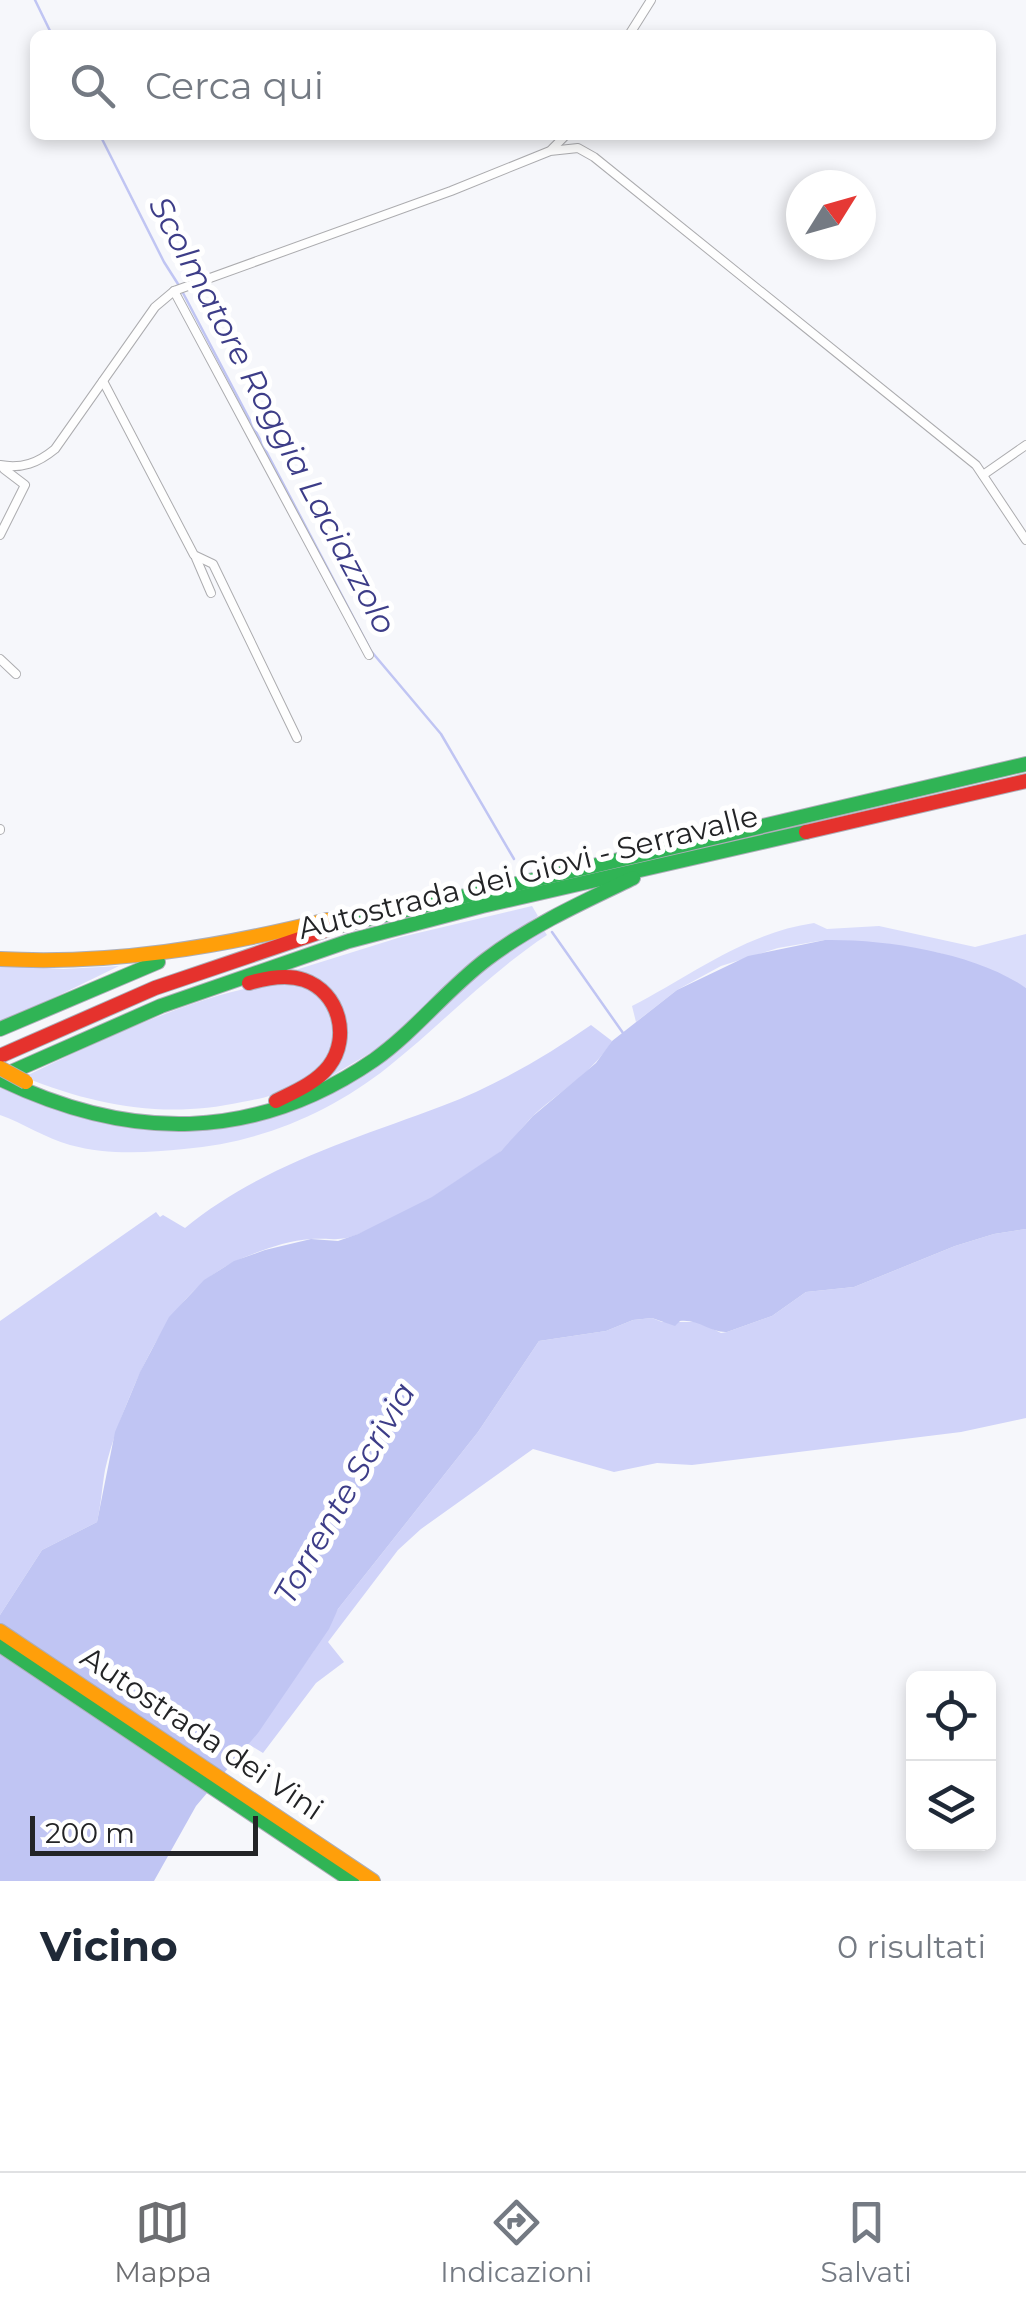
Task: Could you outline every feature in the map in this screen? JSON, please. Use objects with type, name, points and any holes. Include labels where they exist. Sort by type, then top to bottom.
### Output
[{"type":"highway","name":"Autostrada dei Giovi - Serravalle","points":[[0,1056],[216,966],[356,920],[1026,764]]},
{"type":"highway","name":"Autostrada dei Giovi - Serravalle","points":[[0,1078],[161,1006],[368,936],[1026,781]]},
{"type":"highway","points":[[0,1068],[23,1086],[78,1112],[141,1124],[195,1125],[263,1114],[350,1076],[396,1042],[460,979],[520,936],[656,867]]},
{"type":"highway","points":[[0,1030],[122,975],[192,951],[367,910],[430,901]]},
{"type":"highway","points":[[0,959],[120,960],[192,951]]},
{"type":"highway","points":[[0,1078],[108,1111],[197,1116],[278,1100],[316,1079],[328,1067],[338,1046],[340,1026],[334,1005],[326,994],[306,981],[260,980],[161,1006]]},
{"type":"highway","name":"Autostrada dei Vini","points":[[0,1631],[352,1881]]},
{"type":"highway","name":"Autostrada dei Vini","points":[[0,1645],[373,1881]]},
{"type":"street","points":[[632,30],[650,0]]},
{"type":"street","points":[[550,151],[561,140]]},
{"type":"street","points":[[0,466],[21,467],[46,456],[65,436],[155,307],[179,289],[550,151],[578,148],[961,452],[983,476],[1026,540]]},
{"type":"street","points":[[179,289],[369,656]]},
{"type":"street","points":[[103,381],[211,592]]},
{"type":"street","points":[[983,476],[1026,444]]},
{"type":"street","points":[[0,466],[25,485],[0,534]]},
{"type":"street","points":[[196,558],[213,564],[297,738]]},
{"type":"street","points":[[0,660],[16,674]]},
{"type":"shaded area","points":[[532,906],[538,916],[458,974],[387,1043],[306,1091],[324,1078],[344,1015],[289,972],[401,937]]},
{"type":"shaded area","points":[[814,923],[827,929],[879,926],[975,947],[1026,934],[1026,988],[940,953],[825,940],[778,948],[721,966],[677,990],[636,1022],[632,1006],[698,969],[742,945]]},
{"type":"shaded area","points":[[543,929],[547,935],[365,1084],[317,1112],[266,1133],[212,1146],[112,1152],[61,1142],[0,1115],[0,1088],[90,1120],[149,1130],[316,1097],[485,966]]},
{"type":"shaded area","points":[[0,965],[63,969],[119,966],[0,1024]]},
{"type":"shaded area","points":[[283,983],[323,999],[336,1027],[325,1059],[311,1074],[281,1092],[213,1107],[158,1109],[78,1096],[24,1077],[186,1006],[253,987]]},
{"type":"shaded area","points":[[591,1025],[612,1041],[605,1052],[536,1113],[500,1152],[466,1176],[412,1209],[356,1235],[289,1242],[267,1249],[231,1264],[195,1290],[167,1324],[131,1395],[105,1470],[97,1522],[42,1550],[0,1615],[0,1321],[156,1212],[185,1228],[214,1206],[276,1171],[481,1089]]},
{"type":"shaded area","points":[[1026,1229],[1026,1418],[961,1432],[692,1465],[657,1463],[614,1472],[533,1449],[421,1529],[398,1550],[328,1642],[344,1662],[316,1683],[263,1753],[248,1744],[313,1652],[338,1609],[478,1432],[539,1341],[606,1331],[633,1320],[652,1318],[662,1322],[699,1322],[727,1332],[772,1316],[806,1292],[854,1287],[955,1246]]},
{"type":"water","name":"Torrente Scrivia","points":[[825,940],[930,950],[982,966],[1026,988],[1026,1229],[955,1246],[854,1287],[806,1292],[772,1316],[727,1332],[687,1321],[675,1326],[652,1318],[633,1320],[606,1331],[539,1341],[478,1432],[338,1609],[329,1629],[258,1733],[196,1806],[154,1881],[0,1881],[0,1615],[42,1550],[97,1522],[115,1432],[169,1317],[204,1280],[234,1261],[311,1239],[338,1241],[432,1197],[501,1151],[533,1116],[596,1063],[612,1041],[677,990],[748,956]]},
{"type":"waterway","name":"Scolmatore Roggia Laciazzolo","points":[[35,0],[50,30]]},
{"type":"waterway","name":"Scolmatore Roggia Laciazzolo","points":[[103,140],[178,284]]},
{"type":"waterway","name":"Scolmatore Roggia Laciazzolo","points":[[182,291],[371,651],[441,734],[514,859]]},
{"type":"waterway","name":"Scolmatore Roggia Laciazzolo","points":[[552,932],[623,1033]]},
{"type":"traffic: fast","points":[[338,926],[1026,764]]},
{"type":"traffic: fast","points":[[0,1077],[161,1006],[349,941],[482,906],[806,832]]},
{"type":"traffic: fast","points":[[0,1079],[96,1114],[143,1122],[190,1124],[237,1119],[283,1107],[374,1060],[472,971],[522,935],[633,878]]},
{"type":"traffic: fast","points":[[0,1029],[158,962]]},
{"type":"traffic: fast","points":[[0,1645],[352,1881]]},
{"type":"traffic: slow","points":[[0,959],[83,959],[165,952],[327,920]]},
{"type":"traffic: slow","points":[[0,1068],[26,1082]]},
{"type":"traffic: slow","points":[[0,1631],[373,1881]]},
{"type":"traffic: jam","points":[[806,832],[1026,781]]},
{"type":"traffic: jam","points":[[0,1056],[155,988],[338,926]]},
{"type":"traffic: jam","points":[[249,983],[276,977],[304,980],[326,994],[338,1017],[339,1042],[329,1066],[311,1082],[276,1101]]}]
